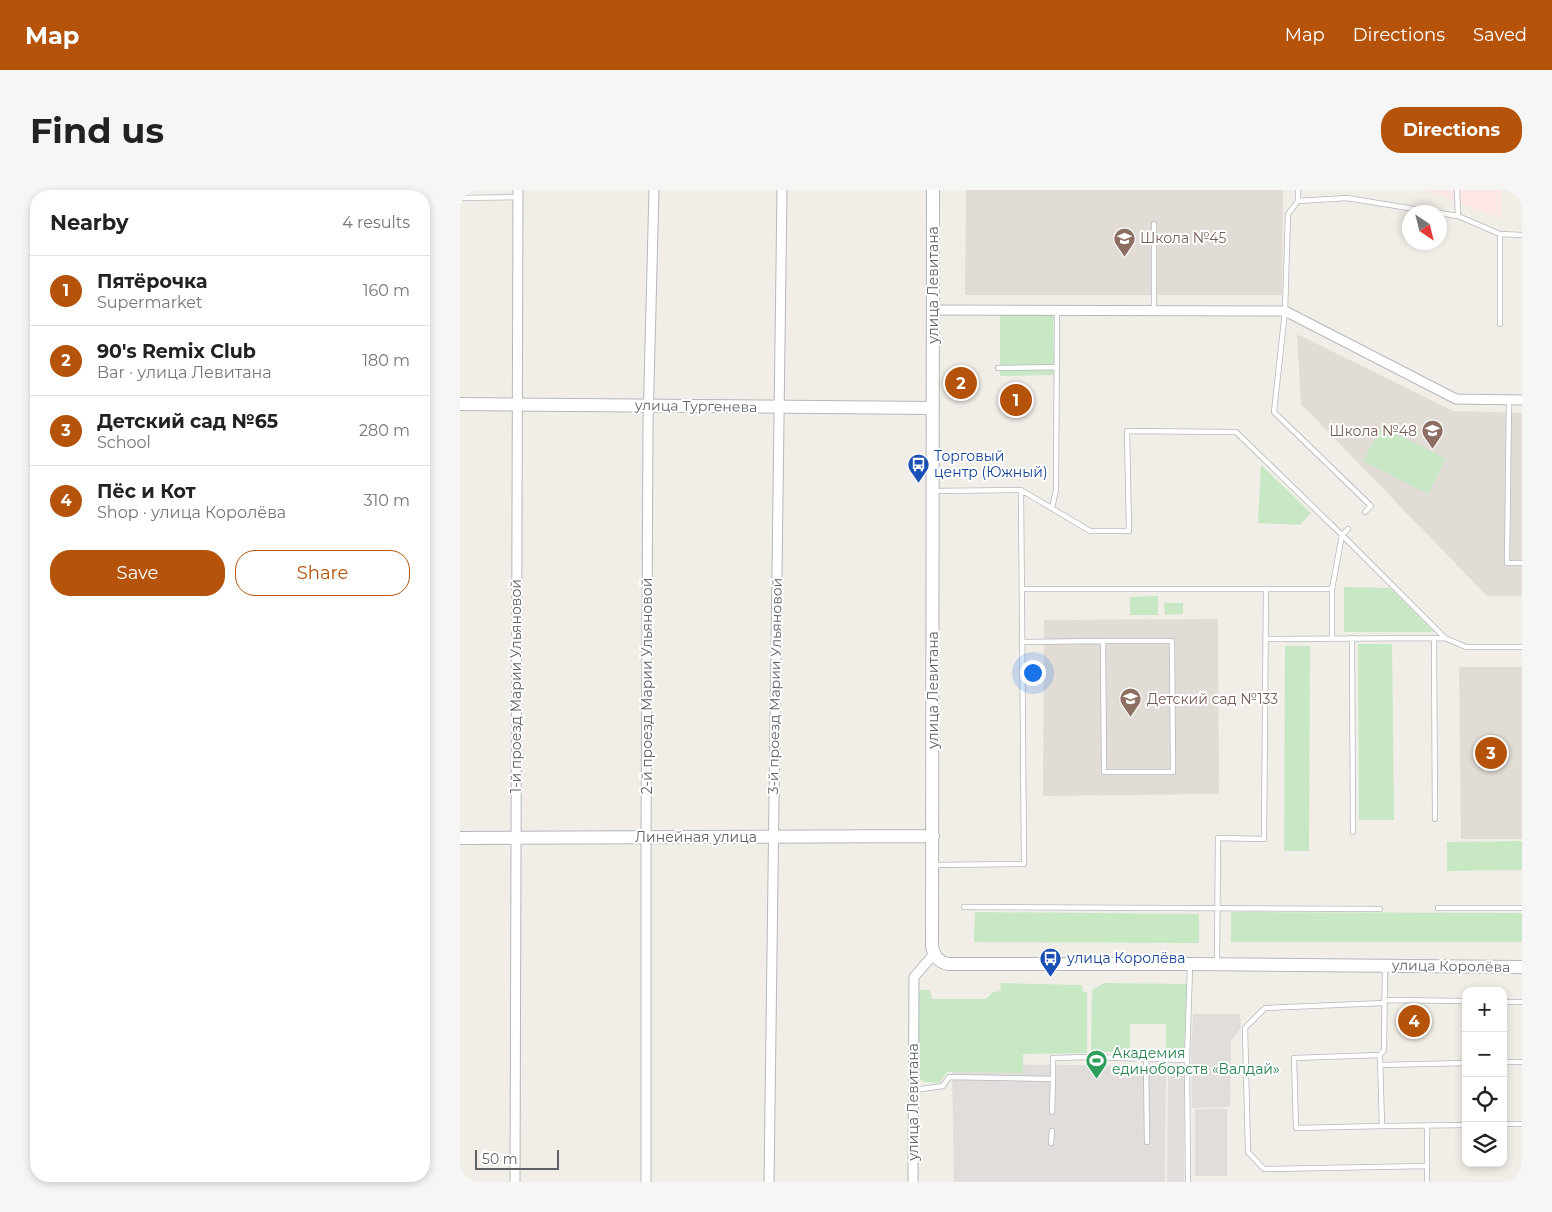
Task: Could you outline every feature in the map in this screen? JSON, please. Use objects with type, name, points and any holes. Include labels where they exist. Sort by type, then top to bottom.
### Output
[{"type":"main road","name":"улица Левитана","points":[[933,190],[932,946],[934,954]]},
{"type":"main road","name":"улица Тургенева","points":[[460,404],[933,408]]},
{"type":"main road","name":"Линейная улица","points":[[460,838],[933,836]]},
{"type":"main road","name":"улица Королёва","points":[[934,954],[939,960],[948,964],[1522,967]]},
{"type":"street","name":"2-й проезд Марии Ульяновой","points":[[646,1182],[649,406],[654,190]]},
{"type":"street","name":"3-й проезд Марии Ульяновой","points":[[769,1182],[782,190]]},
{"type":"street","name":"1-й проезд Марии Ульяновой","points":[[515,1182],[518,194]]},
{"type":"street","points":[[933,310],[1285,311],[1456,399],[1522,400]]},
{"type":"street","name":"улица Левитана","points":[[913,1182],[914,977],[934,954]]},
{"type":"lane","points":[[1298,190],[1298,201],[1288,214],[1285,311],[1274,412],[1371,506],[1365,512]]},
{"type":"lane","points":[[1457,190],[1458,216]]},
{"type":"lane","points":[[460,198],[518,194]]},
{"type":"lane","points":[[1298,201],[1347,198],[1402,207]]},
{"type":"lane","points":[[1447,215],[1458,216],[1500,234],[1522,234]]},
{"type":"lane","points":[[1154,224],[1154,310]]},
{"type":"lane","points":[[1500,234],[1500,324]]},
{"type":"lane","points":[[1052,508],[1056,490],[1057,310]]},
{"type":"lane","points":[[998,368],[1057,367]]},
{"type":"lane","points":[[1509,400],[1507,563],[1522,564]]},
{"type":"lane","points":[[933,491],[1021,490],[1090,531],[1129,531],[1127,431],[1236,432],[1446,638],[1466,647],[1522,647]]},
{"type":"lane","points":[[932,865],[1024,864],[1021,490]]},
{"type":"lane","points":[[1332,638],[1332,589],[1342,535],[1348,529]]},
{"type":"lane","points":[[1217,964],[1218,838],[1264,839],[1266,589]]},
{"type":"lane","points":[[1022,590],[1332,589]]},
{"type":"lane","points":[[1352,638],[1352,832]]},
{"type":"lane","points":[[1434,638],[1434,819]]},
{"type":"lane","points":[[1266,639],[1446,638]]},
{"type":"lane","points":[[1023,642],[1172,640],[1172,772],[1104,772],[1103,641]]},
{"type":"lane","points":[[964,907],[1380,909]]},
{"type":"lane","points":[[1438,908],[1522,908]]},
{"type":"lane","points":[[1188,1182],[1187,1060],[1190,964]]},
{"type":"lane","points":[[1382,1126],[1380,1055],[1384,1050],[1385,966]]},
{"type":"lane","points":[[1426,1166],[1264,1170],[1248,1152],[1245,1028],[1265,1008],[1384,1001],[1462,1001]]},
{"type":"lane","points":[[1507,1002],[1522,1002]]},
{"type":"lane","points":[[1380,1055],[1294,1058],[1296,1128],[1462,1125]]},
{"type":"lane","points":[[1052,1112],[1053,1058],[1187,1060]]},
{"type":"lane","points":[[1146,1058],[1147,1142]]},
{"type":"lane","points":[[1507,1062],[1522,1062]]},
{"type":"lane","points":[[1380,1065],[1462,1063]]},
{"type":"lane","points":[[912,1090],[943,1086],[949,1078],[1053,1079]]},
{"type":"lane","points":[[1507,1124],[1522,1124]]},
{"type":"lane","points":[[1426,1126],[1427,1182]]},
{"type":"lane","points":[[1051,1143],[1052,1131]]},
{"type":"shaded area","name":"Школа №45","points":[[966,190],[1283,190],[1282,295],[965,295]]},
{"type":"shaded area","points":[[1426,190],[1501,190],[1501,219]]},
{"type":"shaded area","name":"Школа №48","points":[[1297,334],[1453,411],[1522,413],[1522,596],[1487,596],[1301,404]]},
{"type":"shaded area","name":"Детский сад №133","points":[[1218,619],[1219,794],[1043,796],[1044,620]]},
{"type":"shaded area","points":[[1459,667],[1522,667],[1522,839],[1461,839]]},
{"type":"shaded area","points":[[1193,1014],[1240,1014],[1241,1028],[1231,1041],[1230,1107],[1192,1108],[1191,1052]]},
{"type":"shaded area","points":[[952,1064],[1166,1066],[1165,1182],[954,1182]]},
{"type":"shaded area","points":[[1168,1069],[1184,1070],[1184,1182],[1167,1182]]},
{"type":"shaded area","points":[[1195,1109],[1227,1109],[1227,1176],[1195,1176]]},
{"type":"green space","points":[[1000,308],[1053,308],[1054,375],[1000,376]]},
{"type":"green space","points":[[1382,426],[1446,459],[1428,494],[1363,461]]},
{"type":"green space","points":[[1261,465],[1311,513],[1300,525],[1258,523]]},
{"type":"green space","points":[[1344,587],[1390,588],[1434,632],[1344,632]]},
{"type":"green space","points":[[1158,596],[1158,615],[1130,615],[1130,597]]},
{"type":"green space","points":[[1164,603],[1183,603],[1183,614],[1165,615]]},
{"type":"green space","points":[[1358,644],[1392,644],[1394,820],[1359,820]]},
{"type":"green space","points":[[1285,646],[1310,646],[1309,851],[1284,851]]},
{"type":"green space","points":[[1522,841],[1522,870],[1447,871],[1447,842]]},
{"type":"green space","points":[[975,912],[1199,914],[1199,943],[974,942]]},
{"type":"green space","points":[[1231,912],[1522,913],[1522,942],[1231,942]]},
{"type":"green space","points":[[1000,983],[1082,985],[1083,992],[1087,992],[1087,1053],[1023,1054],[1023,1073],[947,1072],[940,1083],[924,1082],[918,1077],[918,990],[930,990],[932,999],[986,999],[993,992],[1001,991]]},
{"type":"green space","points":[[1104,983],[1187,984],[1184,1051],[1177,1055],[1166,1056],[1166,1024],[1130,1024],[1130,1052],[1091,1052],[1092,990]]},
{"type":"place","name":"Школа №45","points":[[1124,257]]},
{"type":"place","name":"90's Remix Club","points":[[961,383]]},
{"type":"place","name":"Пятёрочка","points":[[1016,400]]},
{"type":"place","name":"Школа №48","points":[[1433,450]]},
{"type":"place","name":"Торговый центр (Южный)","points":[[918,483]]},
{"type":"place","name":"Детский сад №133","points":[[1131,718]]},
{"type":"place","name":"Детский сад №65","points":[[1491,753]]},
{"type":"place","name":"улица Королёва","points":[[1051,977]]},
{"type":"place","name":"Пёс и Кот","points":[[1414,1021]]},
{"type":"place","name":"Академия единоборств «Валдай»","points":[[1096,1080]]}]
